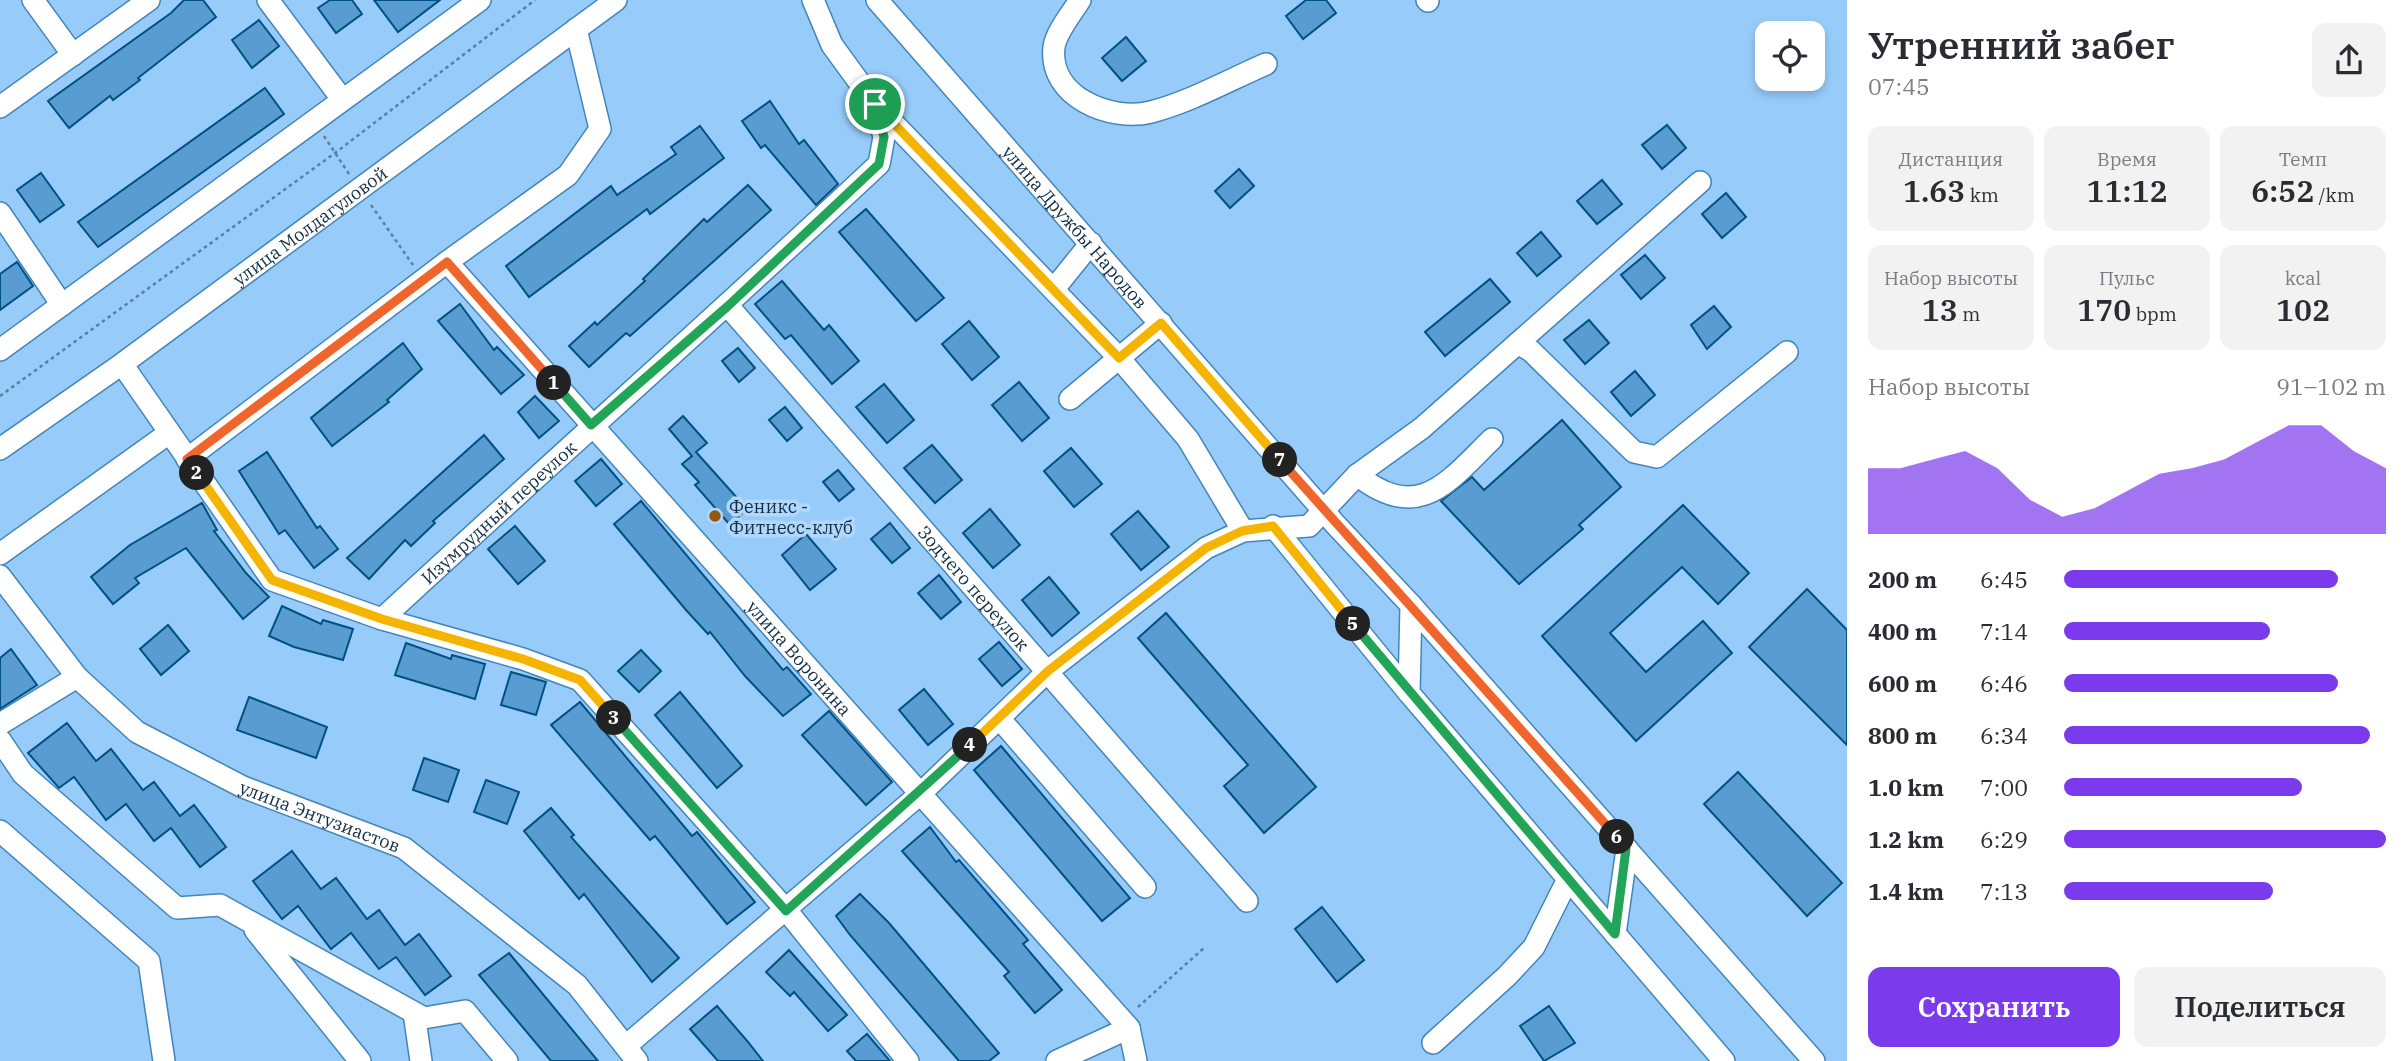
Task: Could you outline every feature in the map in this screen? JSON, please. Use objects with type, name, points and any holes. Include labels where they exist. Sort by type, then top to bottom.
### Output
[{"type":"street","points":[[33,0],[73,55]]},
{"type":"street","points":[[0,107],[149,0]]},
{"type":"street","points":[[268,0],[342,99]]},
{"type":"street","points":[[0,350],[315,123],[342,99],[480,0]]},
{"type":"street","name":"улица Молдагуловой","points":[[0,449],[122,364],[616,0]]},
{"type":"street","points":[[814,0],[832,45],[875,104],[1119,358],[1188,439],[1242,531]]},
{"type":"street","name":"улица Дружбы Народов","points":[[877,0],[1322,509],[1411,605],[1814,1061]]},
{"type":"street","points":[[1080,0],[1054,45],[1055,62],[1061,78],[1077,97],[1100,109],[1118,115],[1150,113],[1266,64]]},
{"type":"street","points":[[187,459],[447,262],[568,175],[600,129],[576,29]]},
{"type":"street","name":"Изумрудный переулок","points":[[382,619],[591,425],[728,306],[879,164],[884,137],[875,104]]},
{"type":"street","points":[[632,1053],[786,911],[919,795],[1048,671],[1206,548],[1242,531],[1273,526],[1309,526],[1322,509],[1357,475],[1422,428],[1700,182]]},
{"type":"street","points":[[0,213],[62,305]]},
{"type":"street","points":[[1054,289],[1091,243]]},
{"type":"street","name":"улица Воронина","points":[[447,262],[1125,1024],[1136,1061]]},
{"type":"street","name":"Зодчего переулок","points":[[728,306],[1247,901]]},
{"type":"street","points":[[1069,399],[1161,323]]},
{"type":"street","points":[[1518,342],[1531,351],[1634,453],[1657,457],[1787,352]]},
{"type":"street","points":[[122,364],[272,580],[382,619],[523,659],[580,680],[786,911],[908,1061]]},
{"type":"street","points":[[0,554],[169,433]]},
{"type":"street","points":[[1357,475],[1377,491],[1415,498],[1441,488],[1492,439]]},
{"type":"street","points":[[1273,526],[1409,693],[1724,1061]]},
{"type":"street","name":"улица Энтузиастов","points":[[0,576],[77,677],[137,732],[243,787],[404,848],[577,985],[632,1053]]},
{"type":"street","points":[[1409,693],[1411,605]]},
{"type":"street","points":[[0,724],[77,677]]},
{"type":"street","points":[[999,718],[1145,887]]},
{"type":"street","points":[[0,740],[23,774],[177,908],[220,905],[424,1018],[465,1011],[507,1061]]},
{"type":"street","points":[[0,831],[149,961],[164,1061]]},
{"type":"street","points":[[1615,934],[1626,849]]},
{"type":"street","points":[[1433,1042],[1507,976],[1534,947],[1568,879]]},
{"type":"street","points":[[248,920],[360,1061]]},
{"type":"street","points":[[414,1013],[421,1061]]},
{"type":"street","points":[[1057,1061],[1125,1024]]},
{"type":"path","points":[[0,396],[335,152],[535,0]]},
{"type":"path","points":[[1125,1024],[1204,948]]},
{"type":"building","points":[[184,0],[203,0],[216,17],[138,78],[140,80],[113,100],[110,96],[69,128],[48,101],[171,13]]},
{"type":"building","points":[[330,0],[352,0],[362,14],[336,33],[318,8]]},
{"type":"building","points":[[374,0],[440,0],[398,32]]},
{"type":"building","points":[[1306,0],[1326,0],[1336,13],[1303,39],[1286,16]]},
{"type":"building","points":[[259,20],[279,46],[252,68],[232,40]]},
{"type":"building","points":[[1126,37],[1146,61],[1122,81],[1102,58]]},
{"type":"building","points":[[265,88],[284,114],[98,247],[78,222]]},
{"type":"building","points":[[770,101],[799,144],[804,140],[838,184],[816,205],[765,145],[761,148],[742,121]]},
{"type":"building","points":[[1667,125],[1686,148],[1662,169],[1642,145]]},
{"type":"building","points":[[700,126],[724,158],[650,214],[647,209],[529,297],[506,266],[611,186],[617,195],[676,154],[671,147]]},
{"type":"building","points":[[1239,169],[1254,186],[1230,208],[1215,191]]},
{"type":"building","points":[[41,173],[64,205],[40,222],[17,190]]},
{"type":"building","points":[[1602,180],[1622,204],[1597,224],[1577,201]]},
{"type":"building","points":[[748,185],[771,210],[630,336],[626,333],[589,367],[569,346],[595,322],[597,325],[645,281],[643,279],[704,219],[707,222]]},
{"type":"building","points":[[1726,193],[1746,217],[1722,238],[1702,214]]},
{"type":"building","points":[[866,209],[944,298],[916,321],[839,232]]},
{"type":"building","points":[[1541,232],[1561,256],[1537,276],[1517,253]]},
{"type":"building","points":[[1645,255],[1665,278],[1641,299],[1621,275]]},
{"type":"building","points":[[17,262],[33,286],[0,310],[0,274]]},
{"type":"building","points":[[1490,279],[1510,302],[1445,356],[1425,332]]},
{"type":"building","points":[[782,281],[824,330],[829,325],[859,361],[832,384],[791,335],[785,339],[755,304]]},
{"type":"building","points":[[460,304],[494,350],[497,347],[524,375],[501,394],[438,321]]},
{"type":"building","points":[[1714,306],[1731,327],[1707,349],[1691,325]]},
{"type":"building","points":[[1589,320],[1609,343],[1585,364],[1564,340]]},
{"type":"building","points":[[969,321],[999,357],[972,380],[942,344]]},
{"type":"building","points":[[403,343],[422,369],[387,400],[389,402],[332,446],[311,418]]},
{"type":"building","points":[[738,348],[755,368],[739,382],[722,361]]},
{"type":"building","points":[[1635,371],[1655,395],[1631,416],[1611,392]]},
{"type":"building","points":[[1019,382],[1049,418],[1022,441],[992,405]]},
{"type":"building","points":[[884,384],[914,420],[887,443],[856,407]]},
{"type":"building","points":[[535,396],[559,421],[539,438],[518,412]]},
{"type":"building","points":[[785,407],[802,428],[787,441],[769,420]]},
{"type":"building","points":[[683,416],[707,443],[696,452],[747,509],[730,525],[695,485],[699,482],[682,464],[692,456],[669,429]]},
{"type":"building","points":[[1562,420],[1621,487],[1579,525],[1583,529],[1519,584],[1441,501],[1472,477],[1484,490]]},
{"type":"building","points":[[484,435],[504,459],[433,521],[435,523],[411,546],[405,540],[369,579],[347,558]]},
{"type":"building","points":[[932,445],[962,480],[935,503],[904,468]]},
{"type":"building","points":[[1071,448],[1102,484],[1074,507],[1044,471]]},
{"type":"building","points":[[267,452],[317,528],[320,526],[338,549],[314,568],[285,530],[279,534],[239,471]]},
{"type":"building","points":[[601,459],[622,484],[596,506],[575,481]]},
{"type":"building","points":[[838,470],[854,489],[839,501],[823,482]]},
{"type":"building","points":[[641,501],[783,670],[787,667],[811,694],[783,716],[745,676],[710,632],[708,634],[686,610],[614,524]]},
{"type":"building","points":[[202,503],[217,530],[214,531],[246,573],[269,597],[243,619],[186,548],[135,578],[139,583],[113,604],[91,577],[130,545]]},
{"type":"building","points":[[1683,505],[1749,573],[1718,604],[1682,567],[1610,633],[1646,672],[1703,621],[1732,653],[1636,741],[1542,636]]},
{"type":"building","points":[[990,509],[1020,545],[993,568],[963,533]]},
{"type":"building","points":[[1138,511],[1169,547],[1141,570],[1111,534]]},
{"type":"building","points":[[890,523],[910,548],[892,563],[871,539]]},
{"type":"building","points":[[515,526],[545,561],[518,584],[488,549]]},
{"type":"building","points":[[806,534],[836,569],[810,590],[782,555]]},
{"type":"building","points":[[939,575],[961,602],[941,619],[918,593]]},
{"type":"building","points":[[1049,577],[1079,613],[1052,636],[1022,600]]},
{"type":"building","points":[[1807,589],[1847,630],[1847,745],[1749,647]]},
{"type":"building","points":[[282,606],[321,624],[323,620],[353,629],[343,660],[294,647],[269,636]]},
{"type":"building","points":[[1166,613],[1316,787],[1264,833],[1224,786],[1248,765],[1138,638]]},
{"type":"building","points":[[168,625],[189,651],[161,675],[140,649]]},
{"type":"building","points":[[999,642],[1022,669],[1002,686],[979,659]]},
{"type":"building","points":[[406,643],[451,659],[452,655],[485,664],[475,699],[395,675]]},
{"type":"building","points":[[11,649],[37,685],[0,709],[0,658]]},
{"type":"building","points":[[641,650],[661,671],[639,692],[618,671]]},
{"type":"building","points":[[511,672],[546,682],[536,715],[501,705]]},
{"type":"building","points":[[924,689],[953,724],[928,745],[899,710]]},
{"type":"building","points":[[680,692],[742,766],[717,788],[655,715]]},
{"type":"building","points":[[249,697],[327,727],[316,758],[237,730]]},
{"type":"building","points":[[580,702],[692,836],[697,832],[755,902],[727,924],[655,836],[650,840],[551,725]]},
{"type":"building","points":[[829,711],[892,782],[866,805],[802,735]]},
{"type":"building","points":[[67,723],[96,761],[111,749],[143,790],[154,782],[180,816],[194,805],[226,847],[200,867],[171,828],[154,841],[126,804],[106,820],[74,777],[59,788],[28,753]]},
{"type":"building","points":[[1001,746],[1130,898],[1102,921],[974,770]]},
{"type":"building","points":[[424,758],[459,770],[448,802],[413,790]]},
{"type":"building","points":[[1738,772],[1842,883],[1807,916],[1704,804]]},
{"type":"building","points":[[486,780],[519,792],[507,824],[474,812]]},
{"type":"building","points":[[551,808],[574,835],[571,837],[679,958],[652,982],[584,894],[579,899],[524,831]]},
{"type":"building","points":[[930,827],[956,862],[959,860],[1028,940],[1023,944],[1062,990],[1035,1013],[1004,976],[1009,972],[902,851]]},
{"type":"building","points":[[292,851],[321,889],[336,878],[367,919],[379,910],[405,945],[419,934],[451,976],[425,995],[396,957],[379,969],[351,933],[331,949],[298,906],[282,919],[253,881]]},
{"type":"building","points":[[860,894],[889,923],[999,1053],[989,1061],[959,1061],[836,916]]},
{"type":"building","points":[[1322,907],[1364,960],[1337,982],[1295,929]]},
{"type":"building","points":[[789,950],[847,1015],[828,1031],[794,992],[790,996],[766,972]]},
{"type":"building","points":[[509,953],[598,1061],[551,1061],[479,975]]},
{"type":"building","points":[[717,1006],[763,1061],[718,1061],[690,1029]]},
{"type":"building","points":[[1549,1006],[1575,1043],[1544,1061],[1520,1026]]},
{"type":"building","points":[[867,1034],[890,1061],[856,1061],[847,1051]]},
{"type":"place","name":"Феникс - Фитнесс-клуб","points":[[715,516]]},
{"type":"route","points":[[875,104],[1119,358],[1161,323],[1322,509],[1411,605],[1626,849],[1615,934],[1409,693],[1273,526],[1242,531],[1206,548],[1048,671],[919,795],[786,911],[580,680],[523,659],[382,619],[272,580],[187,459],[447,262],[591,425],[728,306],[879,164],[884,150],[884,137],[875,104]]}]
